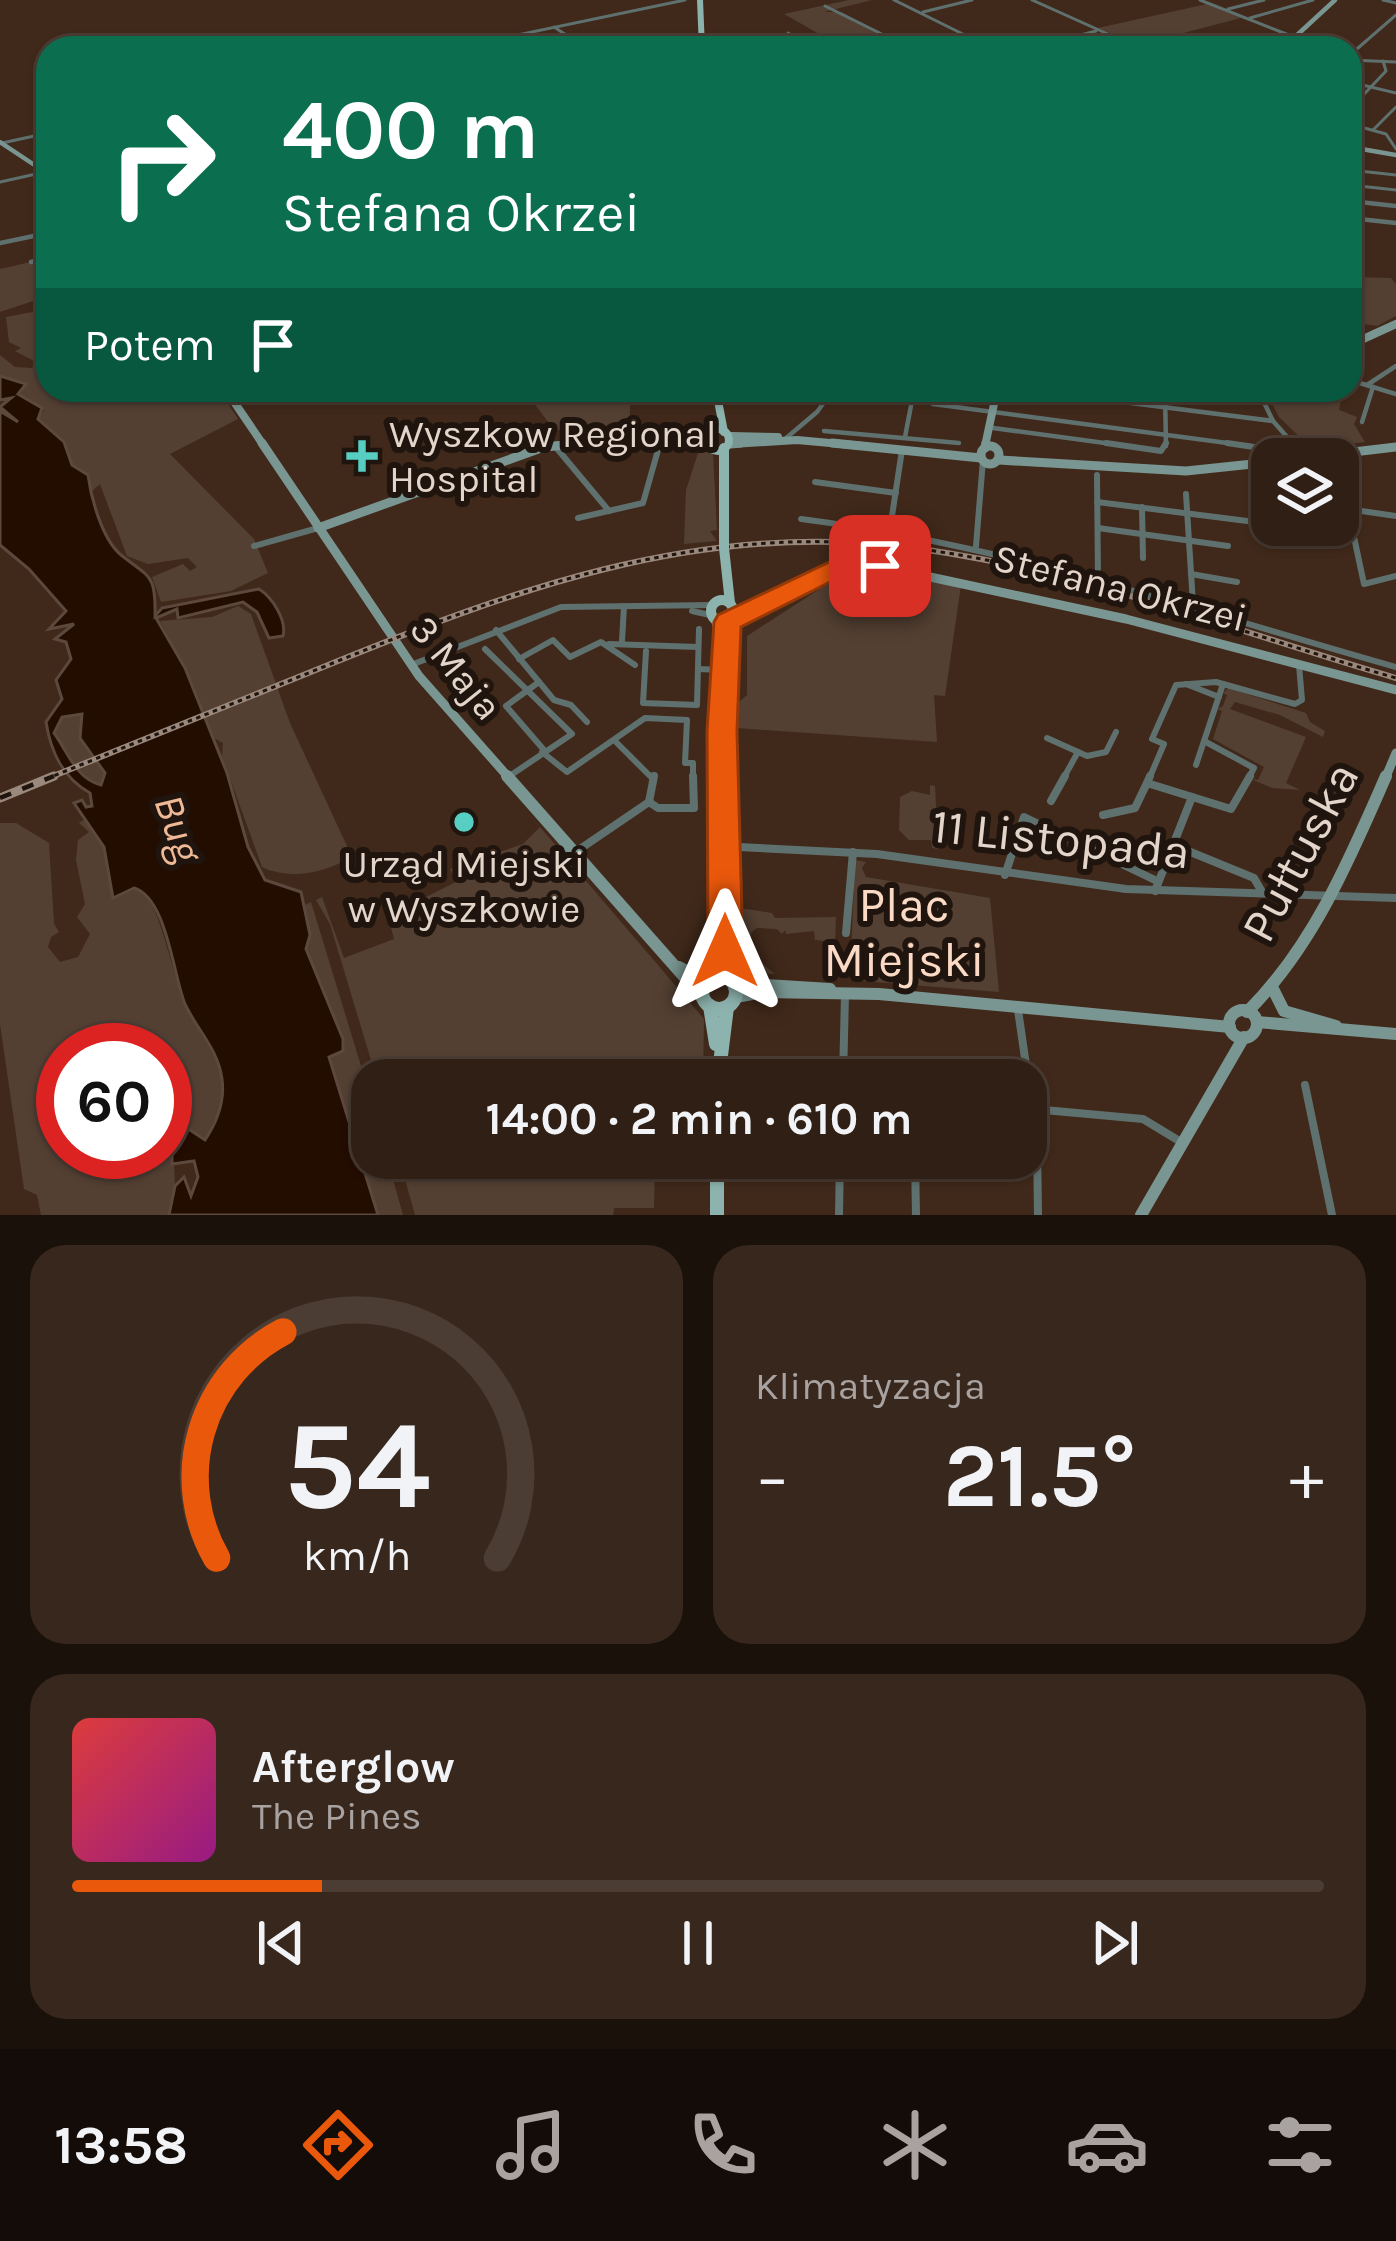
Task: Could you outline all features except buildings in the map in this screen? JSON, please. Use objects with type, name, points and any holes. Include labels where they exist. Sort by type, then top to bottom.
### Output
[{"type":"main road","points":[[700,0],[702,36]]},
{"type":"main road","points":[[716,402],[724,543],[722,731],[717,762],[722,846],[718,1059]]},
{"type":"main road","points":[[717,1179],[717,1214]]},
{"type":"street","points":[[511,36],[685,0]]},
{"type":"street","points":[[894,0],[967,36]]},
{"type":"street","points":[[902,4],[919,0]]},
{"type":"street","points":[[920,13],[972,0]]},
{"type":"street","points":[[1036,0],[1112,36]]},
{"type":"street","points":[[1200,0],[1291,36]]},
{"type":"street","points":[[1208,3],[1220,0]]},
{"type":"street","points":[[1225,10],[1264,0]]},
{"type":"street","points":[[1246,19],[1312,0]]},
{"type":"street","points":[[1295,36],[1335,0]]},
{"type":"street","points":[[1383,0],[1396,3]]},
{"type":"street","points":[[825,5],[889,36]]},
{"type":"street","points":[[1362,47],[1396,15]]},
{"type":"street","points":[[554,27],[568,36]]},
{"type":"street","points":[[1077,36],[1100,30]]},
{"type":"street","points":[[788,34],[792,36]]},
{"type":"street","points":[[1362,59],[1396,62]]},
{"type":"street","points":[[1362,94],[1387,71],[1383,61]]},
{"type":"street","points":[[1362,85],[1396,93]]},
{"type":"street","points":[[1373,130],[1396,107]]},
{"type":"street","points":[[1362,127],[1390,137],[1396,152],[1362,148]]},
{"type":"street","points":[[1,142],[36,135]]},
{"type":"street","points":[[1,142],[36,166]]},
{"type":"street","points":[[1362,171],[1396,175]]},
{"type":"street","points":[[0,182],[36,175]]},
{"type":"street","points":[[1362,186],[1396,190]]},
{"type":"street","points":[[1362,202],[1396,206]]},
{"type":"street","points":[[1362,219],[1396,223]]},
{"type":"street","points":[[3,244],[36,236]]},
{"type":"street","points":[[31,262],[36,261]]},
{"type":"street","points":[[1362,340],[1396,324]]},
{"type":"street","points":[[1361,422],[1370,386],[1396,366]]},
{"type":"street","points":[[1362,384],[1396,394]]},
{"type":"street","name":"3 Maja","points":[[234,402],[411,665],[670,960],[719,991]]},
{"type":"street","points":[[783,440],[821,402]]},
{"type":"street","points":[[890,530],[912,402]]},
{"type":"street","points":[[976,546],[995,402]]},
{"type":"street","points":[[1125,402],[1274,421]]},
{"type":"street","points":[[993,428],[1165,450],[1165,402]]},
{"type":"street","points":[[1255,402],[1263,403],[1288,438]]},
{"type":"street","points":[[933,404],[1251,447]]},
{"type":"street","points":[[824,431],[989,456],[1186,471],[1251,464]]},
{"type":"street","points":[[254,546],[554,445],[662,435],[958,443]]},
{"type":"street","points":[[578,518],[643,503],[662,435]]},
{"type":"street","points":[[554,445],[609,511]]},
{"type":"street","points":[[1359,451],[1396,447]]},
{"type":"street","points":[[1097,475],[1099,579]]},
{"type":"street","points":[[815,482],[896,494]]},
{"type":"street","points":[[1186,494],[1192,604]]},
{"type":"street","points":[[1097,502],[1251,520]]},
{"type":"street","points":[[1142,508],[1143,558]]},
{"type":"street","points":[[1359,511],[1396,516]]},
{"type":"street","points":[[801,520],[976,546],[1192,604],[1396,668]]},
{"type":"street","points":[[1098,528],[1228,546]]},
{"type":"street","points":[[1356,546],[1364,584],[1396,576]]},
{"type":"street","name":"Stefana Okrzei","points":[[723,611],[764,604],[840,566],[880,566],[982,585],[1396,690]]},
{"type":"street","points":[[1191,574],[1237,582]]},
{"type":"street","points":[[622,641],[624,606]]},
{"type":"street","points":[[411,665],[561,607],[723,611]]},
{"type":"street","points":[[646,651],[643,704],[697,705],[699,628]]},
{"type":"street","points":[[496,630],[554,700],[571,705],[587,722]]},
{"type":"street","points":[[519,659],[554,640],[570,657],[601,642],[635,665]]},
{"type":"street","points":[[609,644],[698,646]]},
{"type":"street","points":[[485,649],[515,684],[529,691],[572,734],[508,777]]},
{"type":"street","points":[[1103,815],[1135,808],[1164,745],[1152,739],[1176,685],[1223,684],[1299,703],[1299,664]]},
{"type":"street","points":[[698,669],[723,670]]},
{"type":"street","points":[[539,682],[506,706],[543,752],[567,772],[645,718],[687,720],[685,763],[693,763],[694,808],[658,808],[649,802]]},
{"type":"street","points":[[1183,683],[1219,697]]},
{"type":"street","points":[[1196,765],[1223,684]]},
{"type":"street","points":[[1047,738],[1087,756],[1106,752],[1116,732]]},
{"type":"street","points":[[574,853],[649,802],[654,775],[615,741]]},
{"type":"street","points":[[1147,783],[1231,809],[1254,768],[1204,741]]},
{"type":"street","points":[[1051,801],[1078,752]]},
{"type":"street","name":"Pułtuska","points":[[1141,1215],[1227,1064],[1244,1025],[1272,987],[1359,838],[1396,753]]},
{"type":"street","points":[[1005,875],[1024,817],[1156,886],[1192,797]]},
{"type":"street","points":[[1172,844],[1254,878],[1262,892]]},
{"type":"street","name":"11 Listopada","points":[[722,846],[853,852],[1005,875],[1396,898]]},
{"type":"street","points":[[846,934],[853,852]]},
{"type":"street","points":[[1272,987],[1284,1011],[1341,1028]]},
{"type":"street","points":[[719,991],[845,992],[1396,1034]]},
{"type":"street","points":[[843,1059],[845,992]]},
{"type":"street","points":[[1018,1006],[1026,1059]]},
{"type":"street","points":[[1305,1084],[1332,1215]]},
{"type":"street","points":[[1047,1110],[1143,1119],[1181,1142]]},
{"type":"street","points":[[838,1215],[839,1179]]},
{"type":"street","points":[[915,1179],[916,1215]]},
{"type":"street","points":[[1036,1179],[1037,1215]]},
{"type":"green space","points":[[849,0],[872,0],[824,12],[842,12],[879,32],[823,36],[784,14]]},
{"type":"green space","points":[[1207,4],[1241,18],[1172,36],[1116,36],[1098,28]]},
{"type":"green space","points":[[36,261],[36,300],[0,312],[0,269]]},
{"type":"green space","points":[[1362,277],[1391,278],[1396,284],[1396,316],[1377,326],[1364,324]]},
{"type":"green space","points":[[36,311],[36,362],[15,351],[21,348],[9,342],[6,317]]},
{"type":"green space","points":[[0,355],[15,367],[32,368],[36,362],[36,402],[227,402],[238,419],[170,454],[254,539],[268,573],[231,591],[161,602],[152,577],[183,564],[190,571],[197,567],[188,558],[148,564],[127,556],[100,484],[90,493],[88,475],[72,465],[64,442],[38,419],[44,410],[18,395],[26,384],[0,376]]},
{"type":"green space","points":[[533,402],[630,402],[629,427],[566,435],[562,429],[555,431]]},
{"type":"green space","points":[[1271,402],[1341,402],[1339,410],[1357,417],[1354,424],[1365,442],[1359,443],[1359,438],[1301,438]]},
{"type":"green space","points":[[689,439],[713,454],[717,530],[710,531],[717,541],[684,544],[686,490],[699,450]]},
{"type":"green space","points":[[846,572],[961,585],[945,696],[934,695],[937,742],[737,728],[737,704],[747,695],[747,636]]},
{"type":"green space","points":[[238,606],[251,614],[290,723],[352,857],[331,867],[297,874],[262,867],[222,756],[223,743],[212,737],[192,681],[160,621],[212,617]]},
{"type":"green space","points":[[1228,688],[1306,713],[1310,722],[1325,731],[1323,737],[1280,715],[1235,702],[1230,709],[1306,737],[1286,783],[1300,790],[1272,788],[1251,779],[1258,780],[1264,767],[1213,739],[1222,711],[1217,709],[1223,706]]},
{"type":"green space","points":[[82,713],[80,738],[105,773],[101,785],[79,771],[54,733],[62,717]]},
{"type":"green space","points":[[930,785],[935,786],[938,849],[932,848],[931,840],[909,840],[899,830],[900,797],[912,791],[930,795]]},
{"type":"green space","points":[[85,819],[104,847],[117,897],[134,888],[147,894],[185,1002],[219,1068],[223,1100],[205,1141],[192,1132],[192,1023],[36,1023],[36,1179],[175,1179],[169,1215],[41,1215],[37,1195],[24,1189],[0,1024],[0,823],[16,823],[49,843],[54,924],[59,932],[48,947],[60,962],[78,957],[90,934],[77,917],[85,904],[76,860],[78,840],[89,832],[79,823]]},
{"type":"green space","points":[[540,827],[704,1019],[703,1059],[371,1059],[330,924],[316,900],[322,897],[344,958],[394,939],[388,916],[456,882],[450,869],[523,844]]},
{"type":"green space","name":"Plac Miejski","points":[[855,860],[866,862],[862,868],[866,877],[990,898],[999,992],[850,980]]},
{"type":"green space","points":[[311,902],[359,1059],[351,1059],[351,1127],[329,1056],[344,1045],[306,948],[305,905]]},
{"type":"green space","points":[[740,908],[772,913],[775,918],[836,917],[835,942],[815,940],[814,931],[786,934],[785,930],[782,934],[777,929],[757,928],[751,933],[751,949],[757,950],[752,955],[775,974],[759,973],[753,967],[752,972],[731,962],[731,914]]},
{"type":"green space","points":[[367,1179],[393,1179],[403,1215],[378,1215]]},
{"type":"green space","points":[[405,1179],[655,1179],[654,1208],[614,1208],[613,1215],[415,1215]]},
{"type":"water","name":"Bug","points":[[0,376],[26,384],[18,394],[42,408],[38,419],[64,442],[72,465],[88,475],[108,539],[149,578],[155,616],[162,608],[259,589],[281,616],[283,636],[269,638],[257,612],[243,602],[178,618],[177,609],[156,618],[185,668],[227,773],[248,847],[265,880],[301,892],[310,935],[306,949],[343,1039],[343,1051],[329,1057],[351,1128],[351,1179],[367,1179],[378,1215],[169,1215],[175,1186],[185,1179],[191,1196],[198,1177],[192,1161],[192,1131],[205,1140],[213,1126],[222,1095],[220,1068],[185,1004],[154,906],[134,888],[113,898],[104,847],[74,803],[82,800],[86,807],[92,806],[90,793],[66,772],[51,744],[46,722],[62,699],[56,680],[71,659],[66,642],[55,639],[74,624],[49,629],[66,611],[0,545],[0,411],[18,422],[0,407],[11,398],[0,400]],"holes":[[[82,714],[80,738],[105,773],[101,785],[79,771],[54,733],[62,717]]]},
{"type":"railway","points":[[46,779],[468,611],[603,570],[742,545],[886,545],[1016,566],[1396,678]]},
{"type":"railway","points":[[0,798],[54,776]]},
{"type":"place","name":"Wyszkow Regional Hospital","points":[[362,456]]},
{"type":"place","name":"Urząd Miejski w Wyszkowie","points":[[464,822]]},
{"type":"route","points":[[725,951],[722,731],[723,645],[728,622],[840,566],[880,566]]}]
